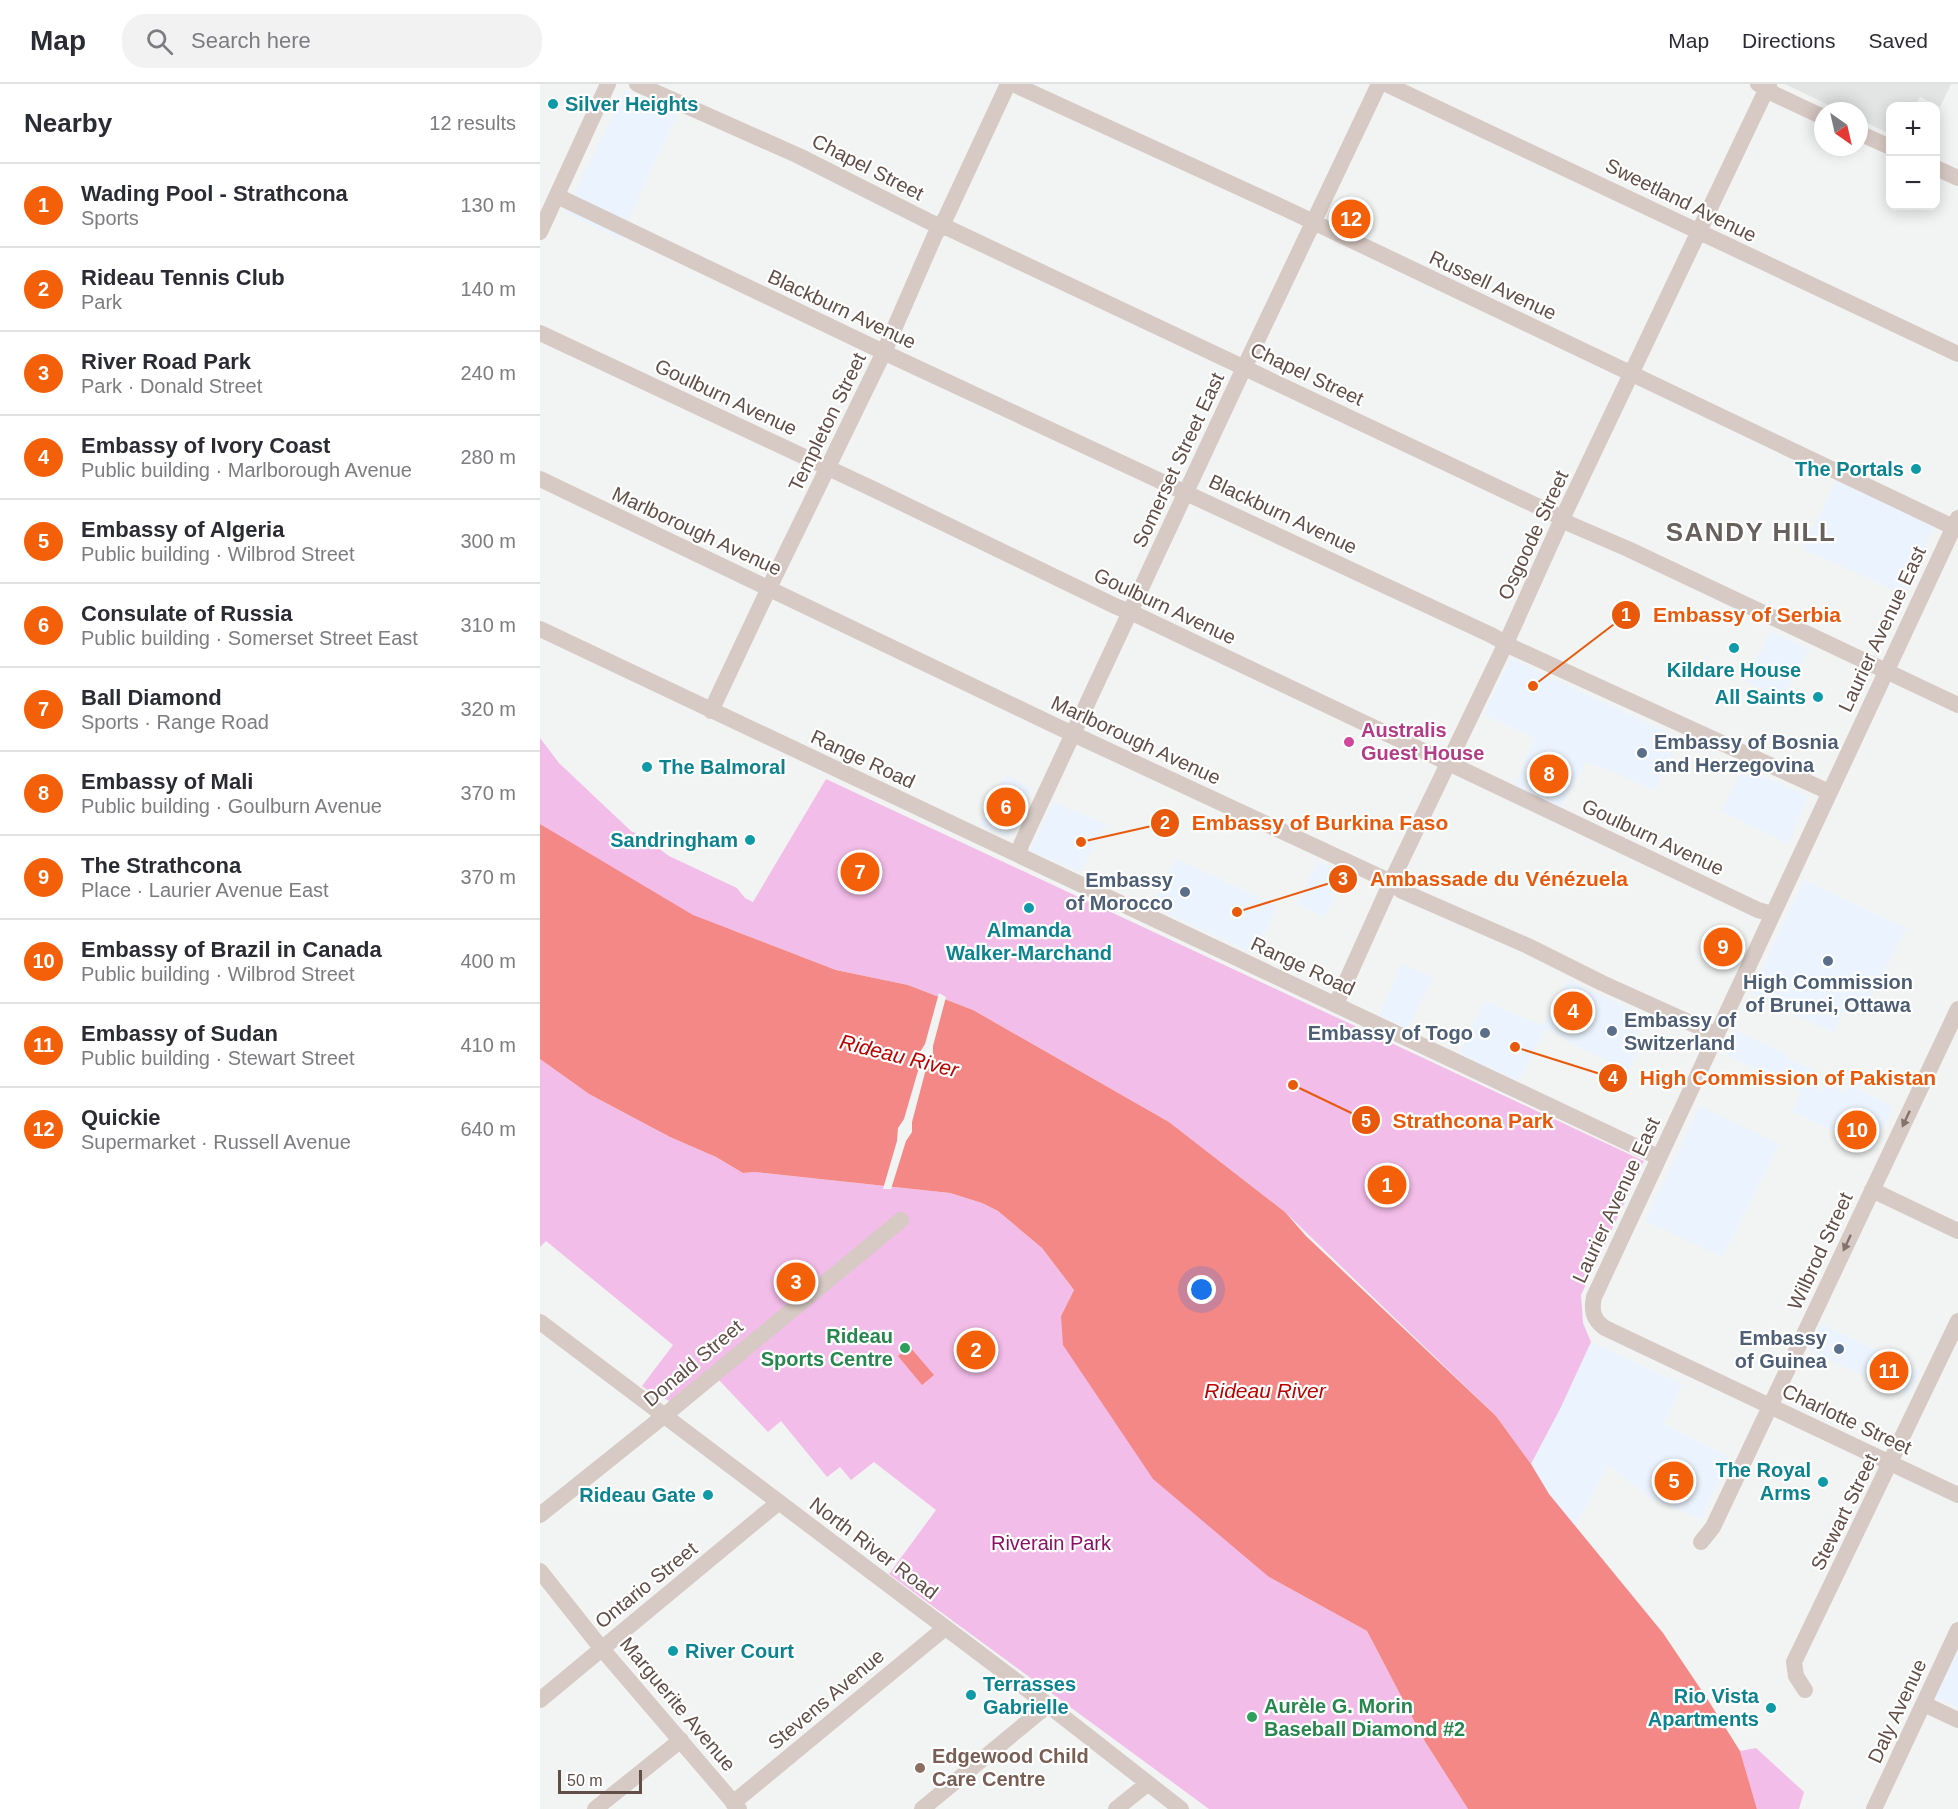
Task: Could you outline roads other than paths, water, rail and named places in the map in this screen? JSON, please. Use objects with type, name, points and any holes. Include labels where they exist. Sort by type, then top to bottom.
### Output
[{"type":"street","points":[[540,232],[608,84]]},
{"type":"street","name":"Chapel Street","points":[[637,84],[799,156],[930,222],[1958,705]]},
{"type":"street","name":"Templeton Street","points":[[711,711],[884,352],[935,235],[942,226],[1008,84]]},
{"type":"street","name":"Russell Avenue","points":[[1013,84],[1314,222],[1632,374],[1956,523]]},
{"type":"street","name":"Somerset Street East","points":[[1019,855],[1021,844],[1379,84]]},
{"type":"street","name":"Sweetland Avenue","points":[[1386,84],[1958,354]]},
{"type":"street","points":[[1765,85],[1774,94],[1814,113]]},
{"type":"street","name":"Osgoode Street","points":[[1336,1004],[1391,882],[1699,232],[1765,85]]},
{"type":"street","points":[[1868,137],[1886,145]]},
{"type":"street","points":[[1940,170],[1958,178]]},
{"type":"street","name":"Blackburn Avenue","points":[[556,196],[884,352],[1829,792]]},
{"type":"street","name":"Goulburn Avenue","points":[[540,333],[1448,764],[1758,910],[1772,914]]},
{"type":"street","name":"Marlborough Avenue","points":[[540,479],[1074,735],[1391,882],[1402,891],[1528,946],[1602,983],[1715,1034]]},
{"type":"street","name":"Laurier Avenue East","points":[[1593,1315],[1594,1297],[1658,1157],[1956,523]]},
{"type":"street","name":"Range Road","points":[[540,629],[1658,1157]]},
{"type":"street","name":"Wilbrod Street","points":[[1701,1542],[1713,1527],[1958,1009]]},
{"type":"street","points":[[1872,1190],[1958,1231]]},
{"type":"street","name":"Donald Street","points":[[540,1515],[901,1220]]},
{"type":"street","name":"Charlotte Street","points":[[1593,1315],[1605,1328],[1958,1495]]},
{"type":"street","name":"Stewart Street","points":[[1805,1690],[1796,1676],[1794,1662],[1958,1321]]},
{"type":"street","name":"North River Road","points":[[540,1322],[1048,1705],[1181,1809]]},
{"type":"street","name":"Ontario Street","points":[[540,1700],[780,1502]]},
{"type":"street","name":"Marguerite Avenue","points":[[540,1570],[602,1649],[736,1806]]},
{"type":"street","name":"Stevens Avenue","points":[[736,1806],[945,1628]]},
{"type":"street","name":"Daly Avenue","points":[[1874,1809],[1958,1630]]},
{"type":"street","points":[[1924,1704],[1958,1720]]},
{"type":"street","points":[[922,1809],[1048,1705]]},
{"type":"street","points":[[596,1809],[681,1740]]},
{"type":"street","points":[[1116,1809],[1147,1784]]},
{"type":"water","name":"Rideau River","points":[[540,824],[693,915],[836,970],[908,985],[973,1010],[1169,1122],[1285,1212],[1306,1236],[1496,1416],[1531,1464],[1549,1494],[1663,1633],[1708,1700],[1740,1751],[1757,1809],[1468,1809],[1424,1740],[1367,1631],[1269,1577],[1153,1479],[1063,1345],[1061,1316],[1074,1290],[1042,1248],[998,1211],[982,1203],[950,1193],[755,1172],[743,1173],[716,1157],[670,1137],[589,1094],[540,1059]]},
{"type":"water","points":[[1381,1171],[1396,1173],[1393,1198],[1378,1196]]},
{"type":"water","points":[[909,1346],[934,1375],[922,1385],[898,1356]]},
{"type":"place","name":"Silver Heights","points":[[553,104]]},
{"type":"place","name":"Quickie","points":[[1351,219]]},
{"type":"place","name":"The Portals","points":[[1916,469]]},
{"type":"place","name":"Kildare House","points":[[1734,648]]},
{"type":"place","name":"Embassy of Serbia","points":[[1533,686]]},
{"type":"place","name":"All Saints","points":[[1818,697]]},
{"type":"place","name":"Australis Guest House","points":[[1349,742]]},
{"type":"place","name":"Embassy of Bosnia and Herzegovina","points":[[1642,753]]},
{"type":"place","name":"The Balmoral","points":[[647,767]]},
{"type":"place","name":"Embassy of Mali","points":[[1549,774]]},
{"type":"place","name":"Consulate of Russia","points":[[1006,807]]},
{"type":"place","name":"Sandringham","points":[[750,840]]},
{"type":"place","name":"Embassy of Burkina Faso","points":[[1081,842]]},
{"type":"place","name":"Ball Diamond","points":[[860,872]]},
{"type":"place","name":"Embassy of Morocco","points":[[1185,892]]},
{"type":"place","name":"Almanda Walker-Marchand","points":[[1029,908]]},
{"type":"place","name":"Ambassade du Vénézuela","points":[[1237,912]]},
{"type":"place","name":"The Strathcona","points":[[1723,947]]},
{"type":"place","name":"High Commission of Brunei, Ottawa","points":[[1828,961]]},
{"type":"place","name":"Embassy of Ivory Coast","points":[[1573,1011]]},
{"type":"place","name":"Embassy of Switzerland","points":[[1612,1031]]},
{"type":"place","name":"Embassy of Togo","points":[[1485,1033]]},
{"type":"place","name":"High Commission of Pakistan","points":[[1515,1047]]},
{"type":"place","name":"Strathcona Park","points":[[1293,1085]]},
{"type":"place","name":"Embassy of Brazil in Canada","points":[[1857,1130]]},
{"type":"place","name":"Wading Pool - Strathcona","points":[[1387,1185]]},
{"type":"place","name":"River Road Park","points":[[796,1282]]},
{"type":"place","name":"Rideau Sports Centre","points":[[905,1348]]},
{"type":"place","name":"Embassy of Guinea","points":[[1839,1349]]},
{"type":"place","name":"Rideau Tennis Club","points":[[976,1350]]},
{"type":"place","name":"Embassy of Sudan","points":[[1889,1371]]},
{"type":"place","name":"Embassy of Algeria","points":[[1674,1481]]},
{"type":"place","name":"The Royal Arms","points":[[1823,1482]]},
{"type":"place","name":"Rideau Gate","points":[[708,1495]]},
{"type":"place","name":"River Court","points":[[673,1651]]},
{"type":"place","name":"Terrasses Gabrielle","points":[[971,1695]]},
{"type":"place","name":"Rio Vista Apartments","points":[[1771,1708]]},
{"type":"place","name":"Aurèle G. Morin Baseball Diamond #2","points":[[1252,1717]]},
{"type":"place","name":"Edgewood Child Care Centre","points":[[920,1768]]},
{"type":"district","name":"SANDY HILL","points":[[1751,532]]},
{"type":"park label","name":"Riverain Park","points":[[1051,1543]]}]
